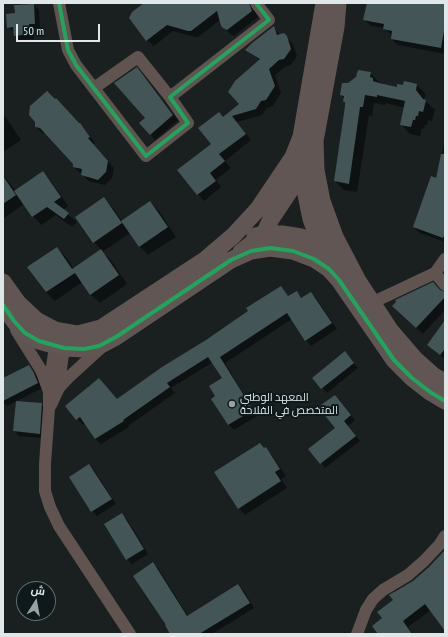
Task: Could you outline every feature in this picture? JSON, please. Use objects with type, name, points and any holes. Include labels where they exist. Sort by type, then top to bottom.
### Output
[{"type":"street","points":[[59,3],[68,50],[76,64],[94,88],[146,156],[188,123],[170,97],[138,57],[94,88]]},
{"type":"street","points":[[170,97],[269,20],[256,3]]},
{"type":"street","points":[[3,305],[14,321],[25,333],[39,341],[59,341],[84,349],[99,346],[123,333],[231,260],[264,234],[270,220],[295,183],[311,152],[308,139],[324,3]]},
{"type":"street","points":[[59,341],[100,328],[206,259],[234,235],[258,209],[293,157],[308,139],[336,27],[338,3]]},
{"type":"street","points":[[308,139],[322,201],[336,237],[346,275]]},
{"type":"street","points":[[301,170],[311,219],[320,243],[346,275],[365,306],[394,360],[424,387],[445,401]]},
{"type":"street","points":[[223,244],[264,234],[282,234],[301,237],[320,243]]},
{"type":"street","points":[[231,260],[251,251],[270,248],[293,251],[314,259],[329,269],[346,275]]},
{"type":"street","points":[[365,306],[435,273],[445,259]]},
{"type":"street","points":[[435,273],[445,285]]},
{"type":"street","points":[[3,282],[18,303],[59,341]]},
{"type":"street","points":[[365,306],[390,330],[415,359],[434,376],[445,382]]},
{"type":"street","points":[[14,321],[16,332],[24,341],[53,391]]},
{"type":"street","points":[[59,341],[53,391],[49,408],[45,464],[45,491],[50,507],[59,526],[130,634]]},
{"type":"street","points":[[53,391],[108,342]]},
{"type":"street","points":[[357,634],[366,610],[373,599],[383,590],[408,574],[424,561],[440,544],[445,536]]},
{"type":"building","points":[[144,3],[249,3],[252,11],[227,30],[221,26],[217,11],[191,31],[167,25],[146,41],[129,18],[132,12]]},
{"type":"building","points":[[367,3],[445,3],[445,25],[441,48],[391,39],[392,31],[383,29],[384,24],[363,20]]},
{"type":"building","points":[[34,4],[35,24],[29,24],[30,34],[14,36],[13,27],[7,28],[6,14],[15,13],[14,5]]},
{"type":"building","points":[[274,26],[277,35],[284,33],[287,36],[291,49],[284,59],[279,60],[269,69],[275,86],[266,100],[261,101],[256,109],[232,116],[246,134],[219,154],[225,161],[210,173],[216,181],[197,195],[177,170],[211,144],[198,128],[219,112],[223,117],[239,104],[228,92],[235,81],[260,59],[245,50]]},
{"type":"building","points":[[137,67],[173,115],[150,135],[139,123],[145,118],[114,83]]},
{"type":"building","points":[[358,70],[371,72],[370,77],[373,78],[373,81],[379,83],[397,87],[397,84],[403,85],[404,81],[417,84],[416,90],[423,99],[426,100],[423,112],[419,111],[418,116],[416,116],[415,120],[413,120],[411,127],[400,125],[405,101],[377,95],[377,97],[365,95],[363,107],[360,107],[349,184],[334,181],[345,106],[345,102],[343,102],[344,96],[340,95],[342,83],[348,83],[356,77]]},
{"type":"building","points":[[47,91],[55,99],[56,98],[80,123],[90,137],[88,138],[108,161],[106,172],[98,180],[81,175],[82,169],[73,167],[73,164],[40,128],[35,127],[35,122],[29,115],[30,106]]},
{"type":"building","points":[[441,154],[445,154],[445,233],[443,238],[413,227],[431,176],[436,178]]},
{"type":"building","points":[[43,171],[61,197],[54,202],[69,213],[64,219],[47,207],[32,217],[14,191]]},
{"type":"building","points":[[3,176],[16,195],[3,204]]},
{"type":"building","points":[[104,197],[122,223],[93,243],[75,217]]},
{"type":"building","points":[[150,201],[168,227],[139,247],[121,221]]},
{"type":"building","points":[[57,247],[72,269],[101,249],[119,275],[90,295],[75,273],[46,292],[27,267]]},
{"type":"building","points":[[433,282],[440,290],[445,292],[445,297],[416,328],[392,306],[396,302],[395,300]]},
{"type":"building","points":[[281,286],[288,296],[297,291],[301,298],[311,292],[332,323],[305,341],[287,313],[220,357],[253,410],[228,425],[211,399],[215,396],[209,386],[222,378],[208,357],[167,383],[170,387],[123,420],[124,421],[95,439],[80,417],[76,420],[65,406],[99,378],[117,399],[162,367],[206,340],[248,311],[246,308]]},
{"type":"building","points":[[445,320],[445,349],[440,355],[427,345]]},
{"type":"building","points":[[345,351],[354,363],[321,389],[312,378]]},
{"type":"building","points":[[29,365],[38,383],[3,401],[3,378]]},
{"type":"building","points":[[335,395],[351,415],[344,421],[356,436],[320,464],[308,449],[335,428],[318,407]]},
{"type":"building","points":[[16,401],[42,403],[40,434],[13,431]]},
{"type":"building","points":[[260,443],[264,448],[266,447],[280,469],[275,472],[281,481],[238,509],[214,472]]},
{"type":"building","points":[[89,464],[112,499],[91,512],[69,477]]},
{"type":"building","points":[[122,513],[144,549],[126,560],[104,524]]},
{"type":"building","points":[[445,550],[445,631],[425,604],[403,621],[412,634],[378,634],[372,626],[382,618],[377,612],[393,600],[389,595],[413,581]]},
{"type":"building","points":[[153,562],[187,616],[238,584],[250,603],[199,634],[170,634],[166,625],[133,576]]},
{"type":"cycle path","points":[[59,3],[68,50],[76,65],[146,156],[188,123],[170,97],[269,20],[256,3]]},
{"type":"cycle path","points":[[3,305],[14,321],[25,333],[39,341],[64,348],[84,349],[99,346],[116,337],[231,260],[251,251],[270,248],[293,251],[314,259],[329,269],[339,280],[394,360],[412,378],[445,401]]},
{"type":"place","name":"المعهد الوطني المتخصص في الفلاحة","points":[[232,404]]}]
